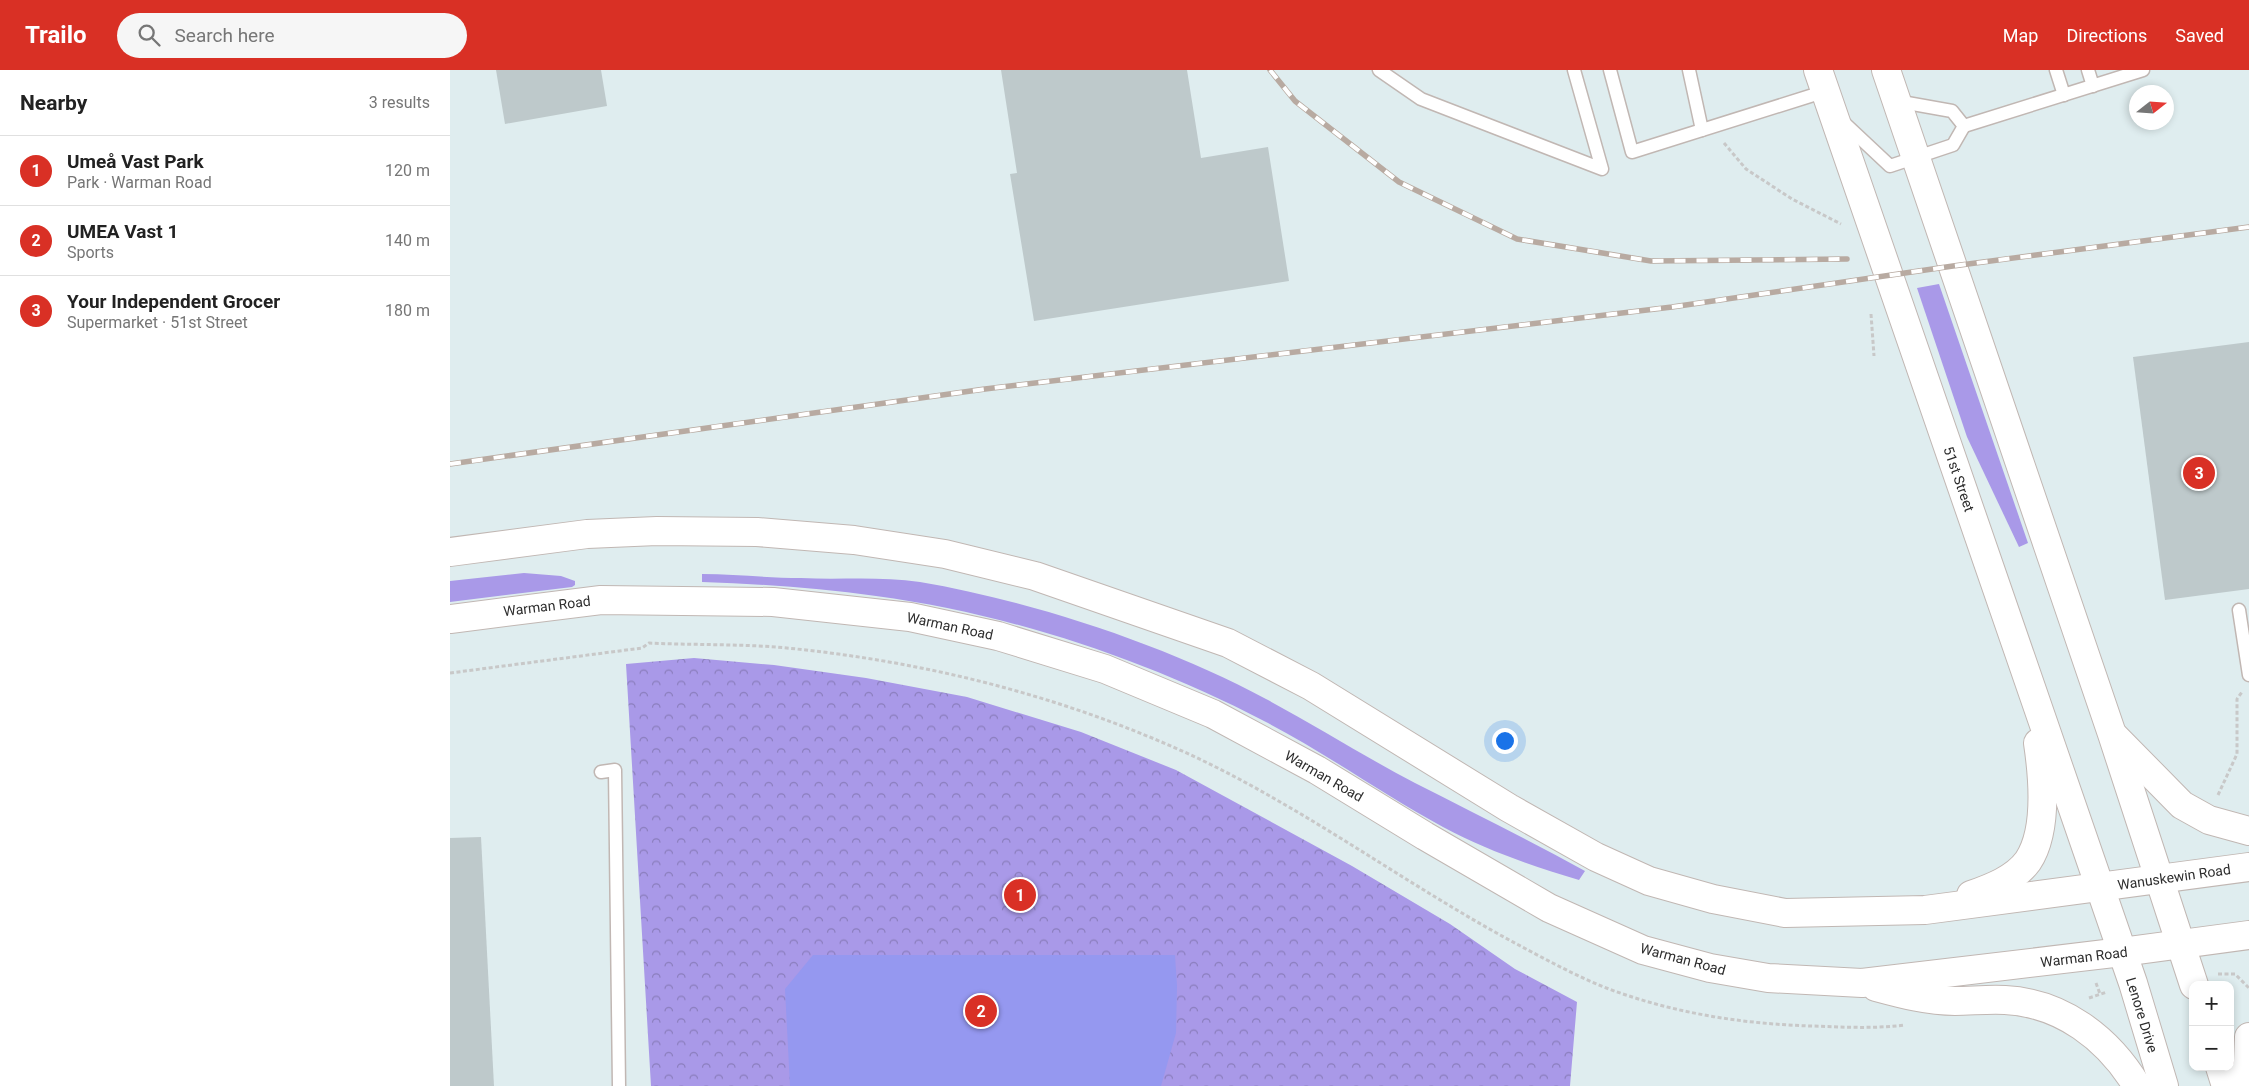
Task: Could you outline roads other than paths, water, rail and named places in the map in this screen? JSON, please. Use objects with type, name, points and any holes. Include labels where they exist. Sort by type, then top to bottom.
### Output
[{"type":"main road","points":[[1886,70],[2112,734],[2193,981]]},
{"type":"main road","name":"51st Street","points":[[1826,91],[2100,888]]},
{"type":"main road","points":[[450,552],[587,534],[657,530],[776,534],[854,540],[945,554],[1035,576],[1228,643],[1311,686],[1509,808],[1596,857],[1649,881],[1713,900],[1785,913],[1925,910],[2100,888]]},
{"type":"main road","name":"Warman Road","points":[[450,619],[601,600],[773,602],[910,617],[998,636],[1105,669],[1213,714],[1317,770],[1441,846],[1549,908],[1643,950],[1710,968],[1768,978],[1862,983],[2182,944]]},
{"type":"main road","points":[[1925,910],[1983,891],[2002,882],[2016,874],[2028,861],[2039,832],[2043,781],[2028,678]]},
{"type":"main road","points":[[2112,734],[2182,806],[2209,820],[2249,831]]},
{"type":"main road","name":"Wanuskewin Road","points":[[2100,888],[2249,867]]},
{"type":"main road","name":"Lenore Drive","points":[[2100,888],[2164,1086]]},
{"type":"main road","points":[[2182,944],[2249,935]]},
{"type":"main road","points":[[1862,983],[1909,996],[1953,1001],[2006,1000],[2047,1008],[2074,1021],[2098,1037],[2124,1066],[2137,1086]]},
{"type":"main road","points":[[2247,1086],[2249,1037]]},
{"type":"main road","points":[[2221,1071],[2226,1086]]},
{"type":"lane","points":[[1379,70],[1421,99],[1602,169],[1574,70]]},
{"type":"lane","points":[[1610,70],[1632,152],[1826,91],[1890,166],[1953,145],[1964,126],[2143,70]]},
{"type":"lane","points":[[1689,70],[1706,129]]},
{"type":"lane","points":[[2056,70],[2064,95]]},
{"type":"lane","points":[[2088,70],[2093,86]]},
{"type":"lane","points":[[1896,101],[1952,111],[1964,126]]},
{"type":"lane","points":[[2239,610],[2249,675]]},
{"type":"lane","points":[[601,772],[615,770],[618,1086]]},
{"type":"railway","points":[[1270,70],[1295,101],[1399,182],[1517,239],[1651,261],[1847,259]]},
{"type":"railway","points":[[450,464],[985,389],[1672,307],[1953,266],[2249,227]]},
{"type":"place","name":"Your Independent Grocer","points":[[2199,473]]},
{"type":"place","name":"Umeå Vast Park","points":[[1020,895]]},
{"type":"place","name":"UMEA Vast 1","points":[[981,1011]]}]
